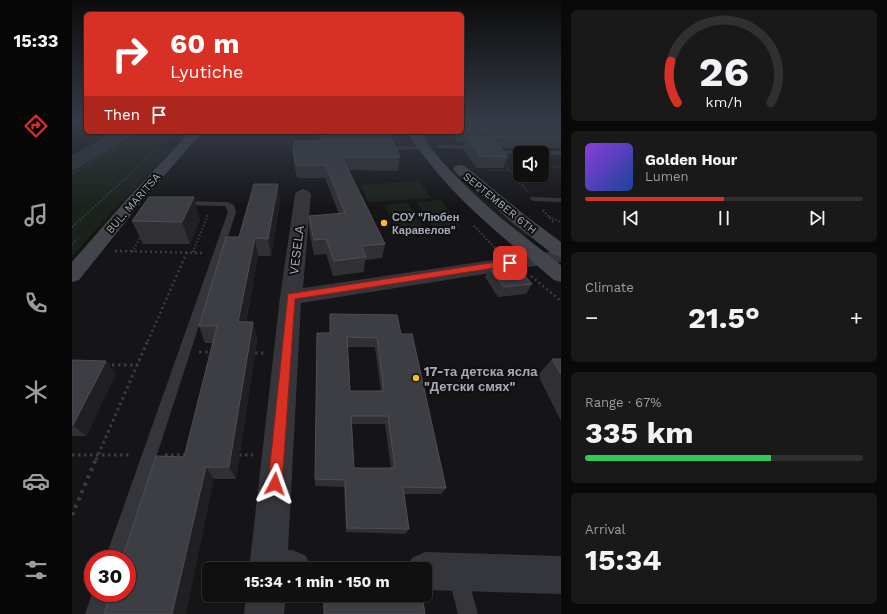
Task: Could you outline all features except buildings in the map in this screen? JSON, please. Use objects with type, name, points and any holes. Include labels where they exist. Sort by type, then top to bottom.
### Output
[{"type":"main road","name":"BUL. MARITSA","points":[[72,275],[132,203],[179,151]]},
{"type":"main road","name":"SEPTEMBER 6TH","points":[[425,151],[452,183],[561,275]]},
{"type":"main road","name":"SEPTEMBER 6TH","points":[[443,151],[470,179],[561,251]]},
{"type":"street","name":"VESELA","points":[[269,562],[291,297],[303,194]]},
{"type":"street","points":[[291,297],[561,256]]},
{"type":"street","points":[[442,572],[561,575]]},
{"type":"street","points":[[264,614],[265,602]]},
{"type":"lane","points":[[496,152],[561,152]]},
{"type":"lane","points":[[534,199],[561,200]]},
{"type":"lane","points":[[132,203],[148,203]]},
{"type":"lane","points":[[117,550],[232,212],[231,207],[227,204],[172,203]]},
{"type":"lane","points":[[442,572],[468,614]]},
{"type":"lane","points":[[95,614],[99,602]]},
{"type":"path","points":[[72,174],[114,151]]},
{"type":"path","points":[[72,227],[155,151]]},
{"type":"path","points":[[549,167],[561,167]]},
{"type":"path","points":[[481,170],[510,170]]},
{"type":"path","points":[[193,252],[208,215],[200,215]]},
{"type":"path","points":[[548,217],[561,222]]},
{"type":"path","points":[[132,252],[143,233]]},
{"type":"path","points":[[115,251],[217,253]]},
{"type":"path","points":[[72,515],[187,252]]},
{"type":"path","points":[[185,352],[214,352]]},
{"type":"path","points":[[102,364],[138,364]]},
{"type":"path","points":[[72,455],[189,455]]},
{"type":"shaded area","points":[[80,151],[108,151],[72,171],[72,155]]},
{"type":"shaded area","points":[[108,151],[157,151],[147,161],[159,151],[170,151],[72,257],[72,171]]},
{"type":"shaded area","points":[[432,151],[434,151],[461,181],[527,235],[524,236],[457,181]]},
{"type":"shaded area","points":[[419,181],[431,198],[368,202],[361,185]]},
{"type":"shaded area","points":[[441,200],[461,227],[434,229],[417,202]]},
{"type":"shaded area","points":[[408,203],[425,230],[398,232],[384,205]]},
{"type":"place","name":"СОУ \"Любен Каравелов\"","points":[[384,223]]},
{"type":"place","name":"17-та детска ясла \"Детски смях\"","points":[[416,378]]},
{"type":"route","points":[[275,484],[291,297],[510,263]]}]
